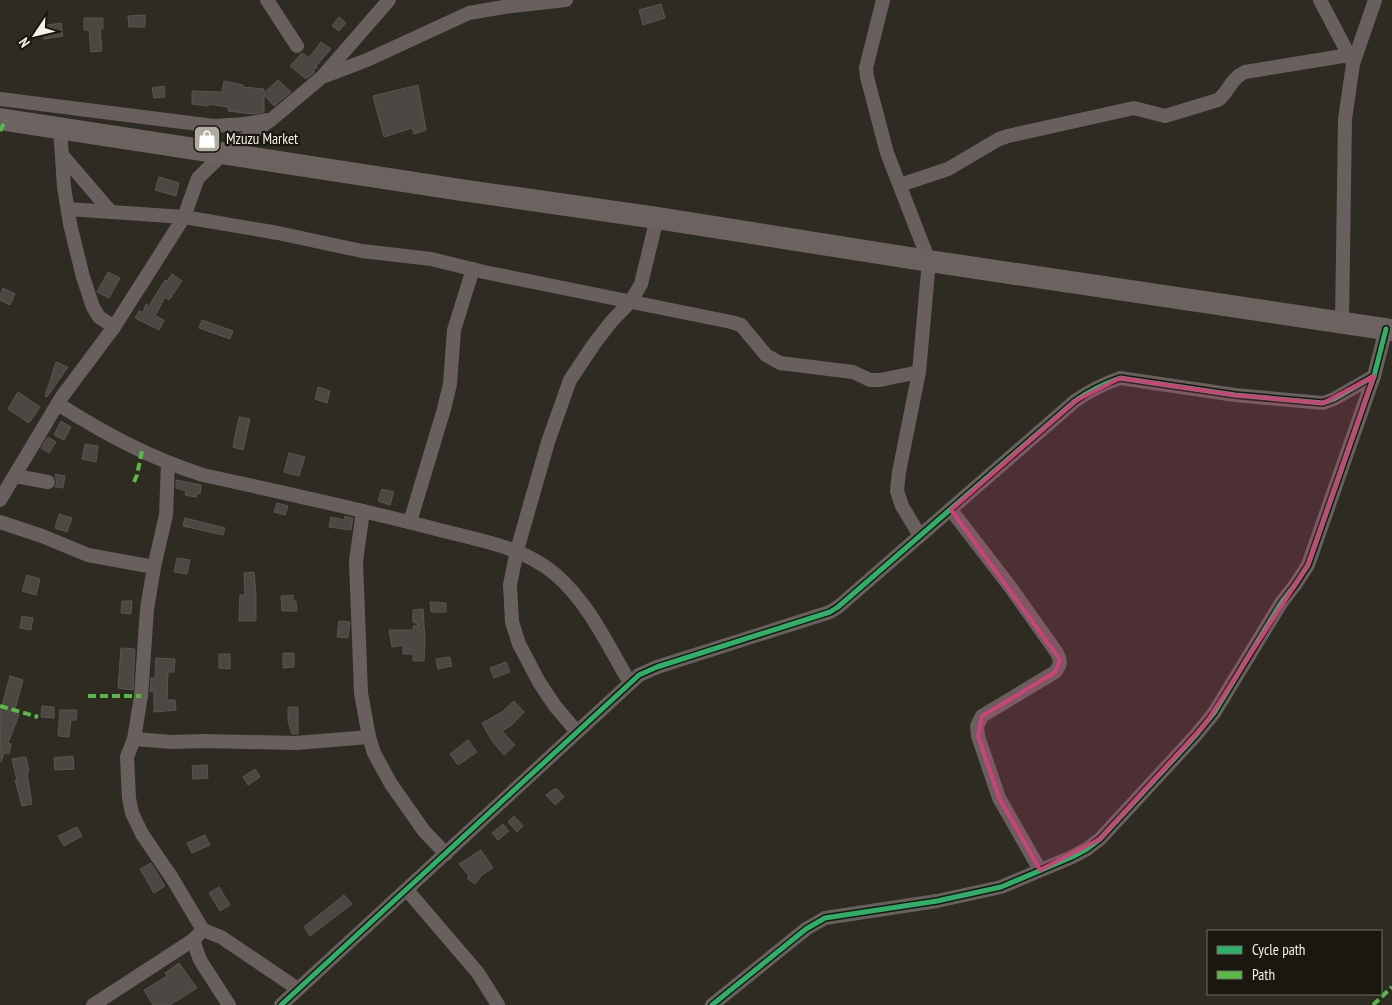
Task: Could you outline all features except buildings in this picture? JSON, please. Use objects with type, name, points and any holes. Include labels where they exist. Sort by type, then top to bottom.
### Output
[{"type":"highway","points":[[0,119],[1389,329]]},
{"type":"street","points":[[267,0],[297,46]]},
{"type":"street","points":[[0,500],[58,404],[114,327],[184,217],[198,178],[224,153],[272,120],[322,77],[389,0]]},
{"type":"street","points":[[322,77],[367,60],[469,14],[504,7],[566,0]]},
{"type":"street","points":[[883,0],[866,68],[867,77],[887,153],[930,261],[919,372],[897,490],[902,506],[920,536]]},
{"type":"street","points":[[1320,0],[1351,59]]},
{"type":"street","points":[[1342,322],[1345,119],[1351,59],[1375,0]]},
{"type":"street","points":[[900,185],[948,169],[999,139],[1008,136],[1134,108],[1165,116],[1218,100],[1223,96],[1233,80],[1245,72],[1351,59]]},
{"type":"street","points":[[0,99],[214,126],[272,120]]},
{"type":"street","points":[[60,128],[62,172],[70,224],[83,276],[93,307],[99,317],[114,327]]},
{"type":"street","points":[[62,155],[111,212]]},
{"type":"street","points":[[68,209],[184,217],[278,233],[362,251],[431,259],[741,325],[766,354],[780,363],[853,372],[870,380],[880,380],[919,372]]},
{"type":"street","points":[[577,732],[538,682],[519,644],[512,622],[510,585],[517,550],[548,442],[570,380],[594,344],[631,301],[641,284],[657,218]]},
{"type":"street","points":[[410,522],[444,409],[450,384],[454,330],[472,269]]},
{"type":"street","points":[[712,1005],[806,929],[825,918],[937,901],[1001,887],[1080,853],[1100,839],[1214,714],[1280,603],[1308,565],[1389,329]]},
{"type":"street","points":[[285,1003],[639,675],[657,667],[830,612],[838,607],[1075,401],[1105,383],[1120,378],[1235,395],[1323,402],[1334,399],[1374,376]]},
{"type":"street","points":[[58,404],[118,440],[168,463],[203,475],[410,522],[517,550],[554,573],[583,603],[630,683]]},
{"type":"street","points":[[168,463],[166,515],[147,609],[141,696],[134,739],[129,746],[127,757],[129,798],[132,813],[142,834],[172,878],[198,935],[200,960],[229,1005]]},
{"type":"street","points":[[14,476],[48,482]]},
{"type":"street","points":[[950,510],[1011,588],[1060,660],[1060,666],[1055,672],[982,716],[977,726],[978,736],[999,798],[1040,870]]},
{"type":"street","points":[[363,511],[356,561],[361,693],[369,737],[374,753],[391,784],[424,831],[446,854]]},
{"type":"street","points":[[0,522],[88,554],[133,562],[154,568]]},
{"type":"street","points":[[134,739],[151,742],[288,743],[369,737]]},
{"type":"street","points":[[407,890],[478,973],[498,1005]]},
{"type":"street","points":[[93,1005],[198,935],[221,937],[298,989]]},
{"type":"highlighted area","points":[[1374,376],[1308,565],[1206,723],[1100,839],[1040,870],[999,798],[978,736],[982,716],[1055,672],[1060,660],[951,510],[1075,401],[1120,378],[1235,395],[1323,403]]},
{"type":"marked path","points":[[0,131],[6,120]]},
{"type":"marked path","points":[[134,482],[142,451]]},
{"type":"marked path","points":[[88,696],[141,696]]},
{"type":"marked path","points":[[0,706],[38,717]]},
{"type":"marked path","points":[[1373,1005],[1392,987]]},
{"type":"cycle path","points":[[712,1005],[806,929],[825,918],[937,901],[1001,887],[1072,857],[1100,839],[1214,713],[1281,603],[1308,565],[1374,376],[1386,329]]},
{"type":"cycle path","points":[[281,1005],[639,675],[657,667],[830,612],[838,607],[1075,401],[1091,391],[1120,378],[1235,395],[1323,403],[1334,399],[1374,376]]},
{"type":"place","name":"Mzuzu Market","points":[[207,139]]}]
